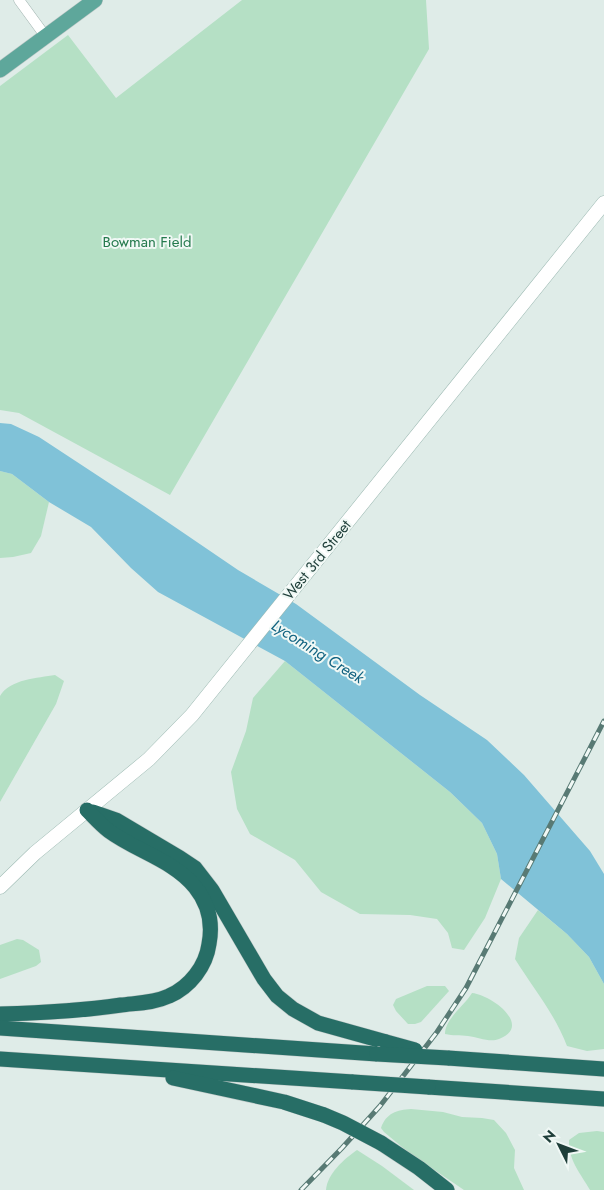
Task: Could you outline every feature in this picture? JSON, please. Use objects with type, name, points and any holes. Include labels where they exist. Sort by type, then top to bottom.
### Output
[{"type":"highway","points":[[0,1014],[66,1012],[155,1001],[171,995],[184,987],[195,976],[207,955],[210,938],[210,920],[205,904],[196,889],[181,873],[109,831],[87,810]]},
{"type":"highway","points":[[87,810],[116,820],[180,858],[201,874],[264,979],[277,996],[293,1009],[318,1023],[382,1048]]},
{"type":"highway","points":[[0,1028],[382,1048],[448,1058],[604,1069]]},
{"type":"highway","points":[[0,1059],[604,1099]]},
{"type":"highway","points":[[120,1067],[261,1096],[324,1115],[381,1143],[420,1168],[447,1190]]},
{"type":"main road","points":[[0,70],[95,0]]},
{"type":"main road","name":"West 3rd Street","points":[[0,887],[35,853],[164,745],[221,680],[604,203]]},
{"type":"street","points":[[19,0],[46,36]]},
{"type":"green space","name":"Bowman Field","points":[[242,0],[426,0],[429,49],[170,495],[19,413],[0,410],[0,86],[68,35],[116,98]]},
{"type":"green space","points":[[0,471],[12,474],[49,502],[41,536],[31,553],[0,558]]},
{"type":"green space","points":[[285,661],[450,792],[482,823],[497,854],[501,879],[485,918],[464,950],[452,948],[448,933],[437,919],[410,915],[360,914],[321,892],[295,860],[250,834],[237,809],[231,772],[246,731],[253,698]]},
{"type":"green space","points":[[55,675],[64,681],[56,704],[0,802],[0,696],[10,686],[17,683],[33,678]]},
{"type":"green space","points":[[538,910],[567,934],[589,957],[604,984],[604,1049],[587,1051],[567,1046],[550,1012],[515,959],[519,938]]},
{"type":"green space","points":[[17,939],[23,940],[39,950],[41,962],[36,966],[0,979],[0,945]]},
{"type":"green space","points":[[427,986],[445,986],[449,991],[421,1022],[408,1024],[393,1005],[396,999]]},
{"type":"green space","points":[[472,993],[489,999],[506,1012],[511,1019],[512,1027],[508,1033],[495,1040],[445,1034],[451,1018]]},
{"type":"green space","points":[[411,1109],[494,1120],[506,1133],[515,1150],[514,1168],[524,1190],[464,1190],[408,1152],[381,1128],[386,1119],[393,1113]]},
{"type":"green space","points":[[604,1132],[604,1190],[590,1190],[573,1160],[569,1140],[579,1133]]},
{"type":"green space","points":[[357,1150],[414,1190],[326,1190],[329,1178],[342,1162]]},
{"type":"water","name":"Lycoming Creek","points":[[0,423],[11,424],[39,437],[238,570],[296,604],[420,695],[487,740],[524,775],[590,851],[604,874],[604,984],[589,957],[567,934],[501,879],[497,854],[482,823],[450,792],[285,661],[158,592],[131,568],[91,527],[49,502],[12,474],[0,471]]},
{"type":"railway","points":[[301,1190],[380,1106],[437,1032],[466,988],[604,721]]}]
